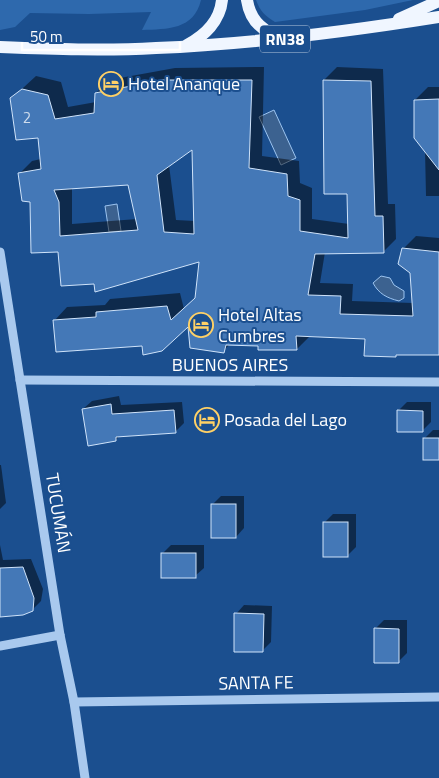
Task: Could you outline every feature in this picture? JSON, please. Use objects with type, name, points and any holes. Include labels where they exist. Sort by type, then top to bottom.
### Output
[{"type":"main road","points":[[184,47],[204,34],[211,26],[222,4],[222,0]]},
{"type":"main road","points":[[247,0],[252,16],[258,26],[272,35],[287,38]]},
{"type":"main road","points":[[386,25],[439,1]]},
{"type":"main road","name":"RN38","points":[[0,47],[104,49],[184,47],[287,38],[439,17]]},
{"type":"street","name":"TUCUMÁN","points":[[0,252],[60,635],[74,702],[84,778]]},
{"type":"street","name":"BUENOS AIRES","points":[[20,380],[439,382]]},
{"type":"street","points":[[0,646],[60,635]]},
{"type":"street","name":"SANTA FE","points":[[74,702],[439,697]]},
{"type":"shaded area","points":[[0,0],[201,0],[192,17],[178,26],[170,28],[142,30],[151,12],[30,13],[15,27],[0,30]]},
{"type":"shaded area","points":[[256,0],[413,0],[365,10],[275,22],[263,13]]},
{"type":"shaded area","points":[[274,110],[296,158],[281,165],[259,117]]},
{"type":"shaded area","points":[[117,204],[121,231],[109,232],[105,206]]},
{"type":"shaded area","points":[[381,276],[390,278],[394,285],[404,291],[404,298],[399,301],[381,293],[373,283]]},
{"type":"building","points":[[162,80],[252,80],[249,168],[287,174],[288,196],[300,200],[300,231],[348,238],[347,194],[324,194],[323,80],[371,81],[375,216],[383,216],[384,253],[315,254],[308,295],[341,296],[340,314],[413,316],[410,273],[398,264],[402,248],[439,252],[439,355],[364,356],[365,339],[296,336],[297,350],[258,350],[258,346],[226,345],[224,353],[190,348],[188,327],[162,351],[143,355],[142,346],[56,352],[53,320],[96,317],[96,312],[167,306],[171,320],[195,298],[199,262],[95,292],[94,284],[61,286],[58,252],[31,253],[30,202],[22,201],[18,173],[41,169],[38,138],[16,140],[10,98],[22,89],[48,95],[55,119],[94,113],[95,93]],"holes":[[[192,150],[194,234],[164,232],[157,175]],[[128,185],[138,230],[60,236],[59,202],[54,190]]]},
{"type":"building","points":[[439,99],[439,170],[414,138],[414,100]]},
{"type":"building","points":[[111,404],[112,414],[174,410],[176,433],[116,437],[116,441],[88,446],[82,409]]},
{"type":"building","points":[[397,410],[423,411],[423,432],[397,432]]},
{"type":"building","points":[[423,438],[439,438],[439,460],[423,460]]},
{"type":"building","points":[[211,504],[236,504],[236,538],[211,538]]},
{"type":"building","points":[[323,522],[348,522],[348,557],[323,557]]},
{"type":"building","points":[[161,553],[196,553],[196,578],[161,578]]},
{"type":"building","points":[[23,567],[34,598],[33,611],[23,615],[0,617],[0,568]]},
{"type":"building","points":[[234,613],[264,614],[263,652],[234,652]]},
{"type":"building","points":[[374,628],[399,629],[399,663],[374,663]]},
{"type":"place","name":"Hotel Ananque","points":[[111,84]]},
{"type":"place","name":"Hotel Altas Cumbres","points":[[201,325]]},
{"type":"place","name":"Posada del Lago","points":[[207,420]]}]
